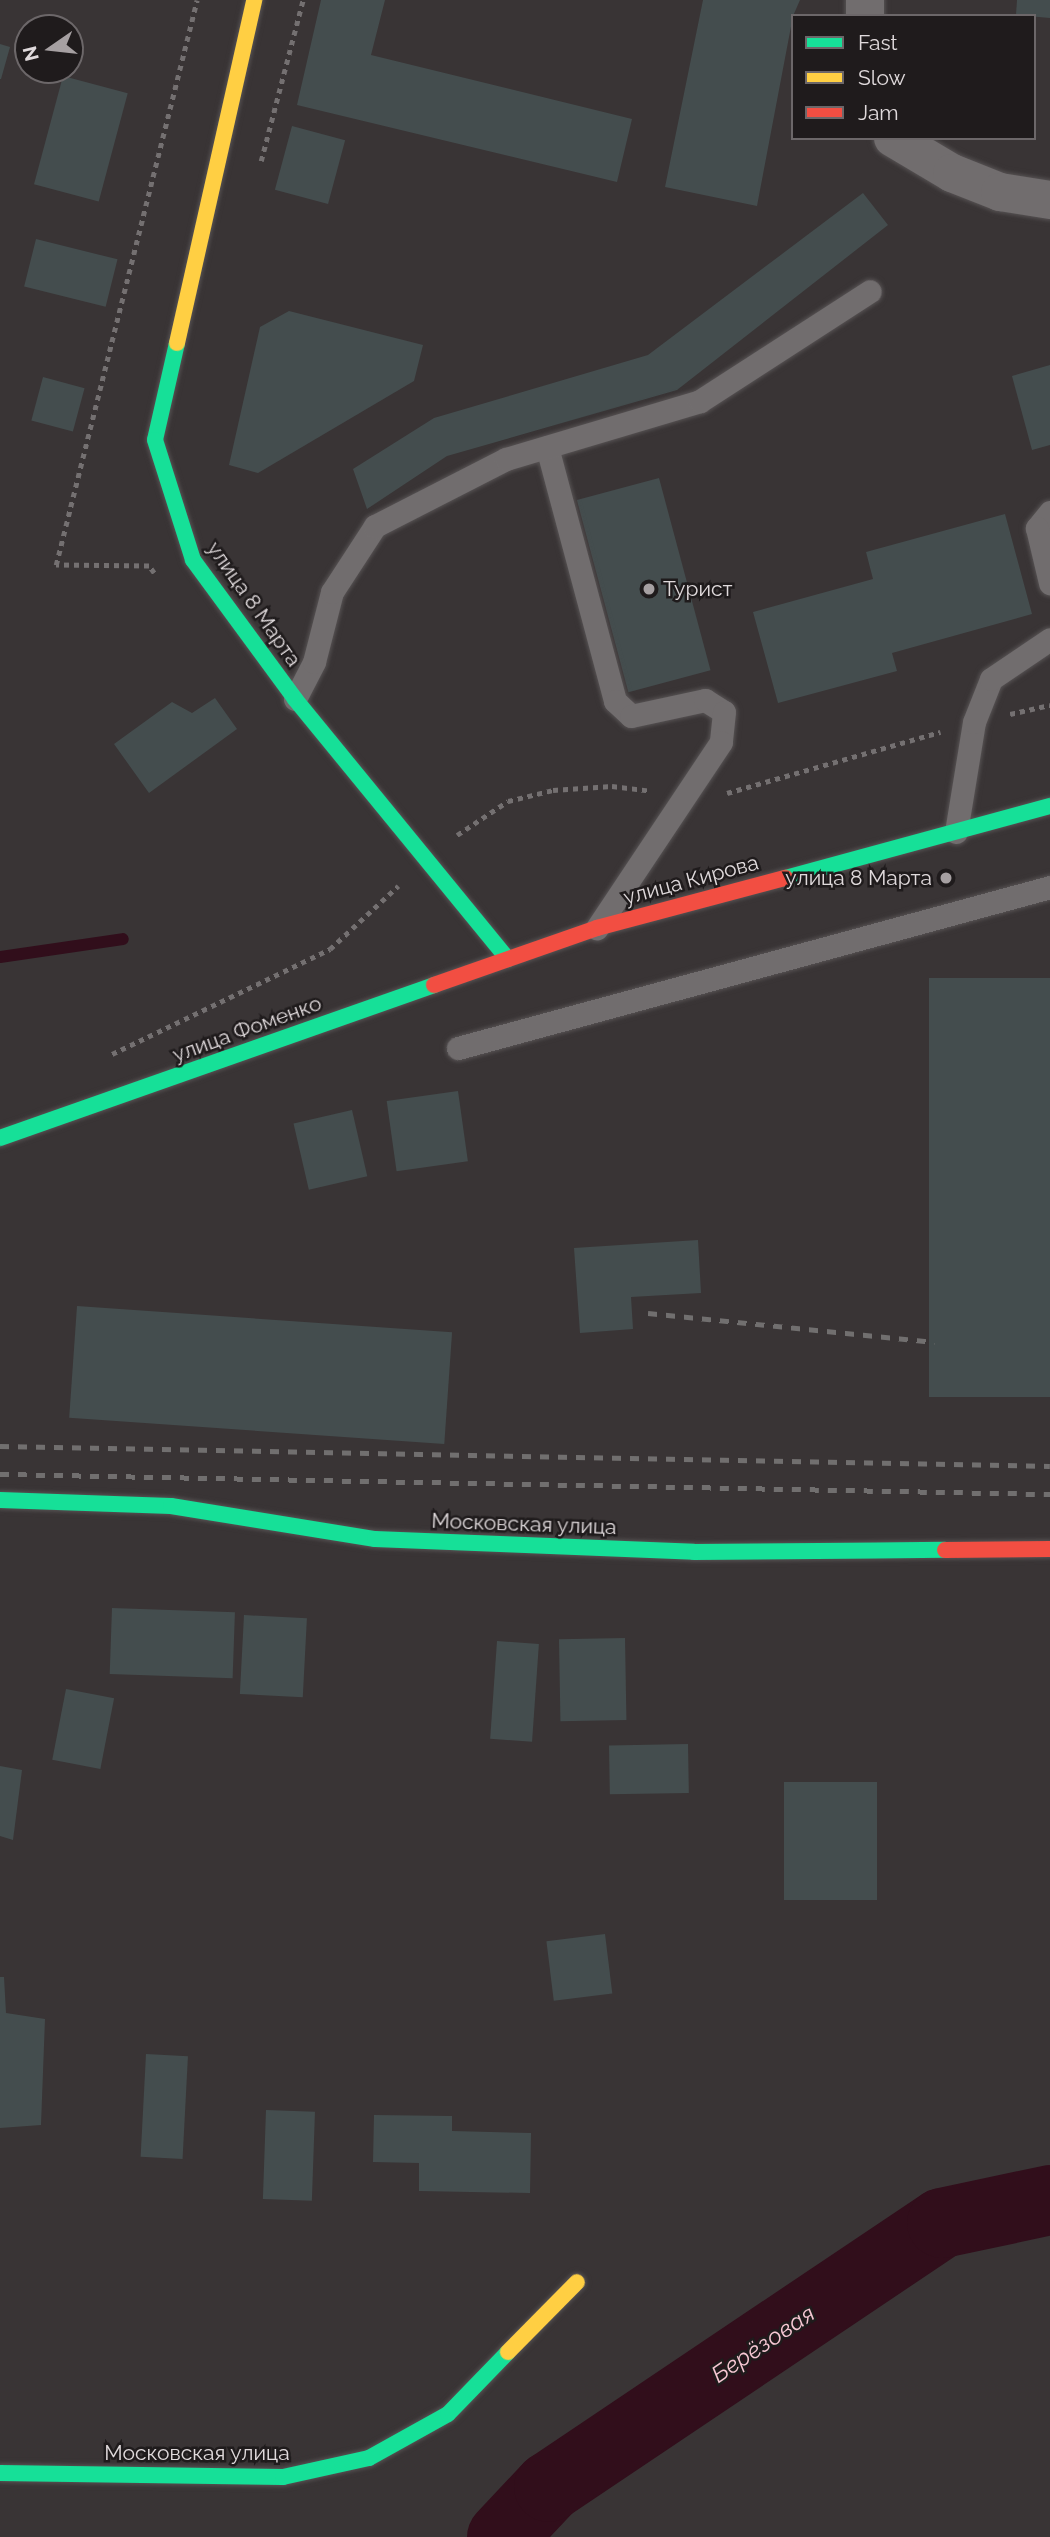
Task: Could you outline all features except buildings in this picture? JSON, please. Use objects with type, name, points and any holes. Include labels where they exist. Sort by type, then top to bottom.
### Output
[{"type":"street","name":"улица 8 Марта","points":[[254,0],[155,440],[193,559],[295,699],[508,959]]},
{"type":"street","points":[[896,140],[951,173],[1000,192],[1050,200]]},
{"type":"street","name":"улица Кирова","points":[[508,959],[597,928],[1050,806]]},
{"type":"street","name":"улица Фоменко","points":[[0,1138],[508,959]]},
{"type":"street","name":"Московская улица","points":[[0,1500],[171,1506],[375,1539],[694,1552],[1050,1549]]},
{"type":"street","name":"Московская улица","points":[[0,2473],[283,2477],[369,2458],[448,2414],[577,2282]]},
{"type":"lane","points":[[295,699],[314,663],[332,592],[375,526],[506,459],[699,401],[870,291]]},
{"type":"lane","points":[[547,447],[615,701],[631,716],[705,700],[724,712],[721,742],[597,928]]},
{"type":"lane","points":[[1050,512],[1037,528],[1050,583]]},
{"type":"lane","points":[[956,832],[974,722],[991,679],[1050,639]]},
{"type":"lane","points":[[458,1048],[1050,887]]},
{"type":"path","points":[[258,174],[303,0]]},
{"type":"path","points":[[99,1060],[330,949],[425,857]]},
{"type":"waterway","points":[[0,957],[123,939]]},
{"type":"waterway","name":"Берёзовая","points":[[502,2537],[549,2487],[942,2223],[1050,2200]]},
{"type":"railway","points":[[648,1313],[935,1342]]},
{"type":"railway","points":[[0,1446],[1050,1466]]},
{"type":"railway","points":[[0,1474],[1050,1494]]},
{"type":"traffic: fast","points":[[177,343],[155,440],[193,560],[295,699],[508,959]]},
{"type":"traffic: fast","points":[[785,878],[1050,806]]},
{"type":"traffic: fast","points":[[0,1138],[434,985]]},
{"type":"traffic: fast","points":[[0,1500],[171,1506],[375,1539],[694,1552],[945,1550]]},
{"type":"traffic: fast","points":[[0,2473],[283,2477],[369,2458],[448,2414],[508,2352]]},
{"type":"traffic: slow","points":[[177,343],[254,0]]},
{"type":"traffic: slow","points":[[508,2352],[577,2282]]},
{"type":"traffic: jam","points":[[434,985],[597,928],[785,878]]},
{"type":"traffic: jam","points":[[945,1550],[1050,1549]]},
{"type":"place","name":"Турист","points":[[649,589]]},
{"type":"place","name":"улица 8 Марта","points":[[946,878]]}]
